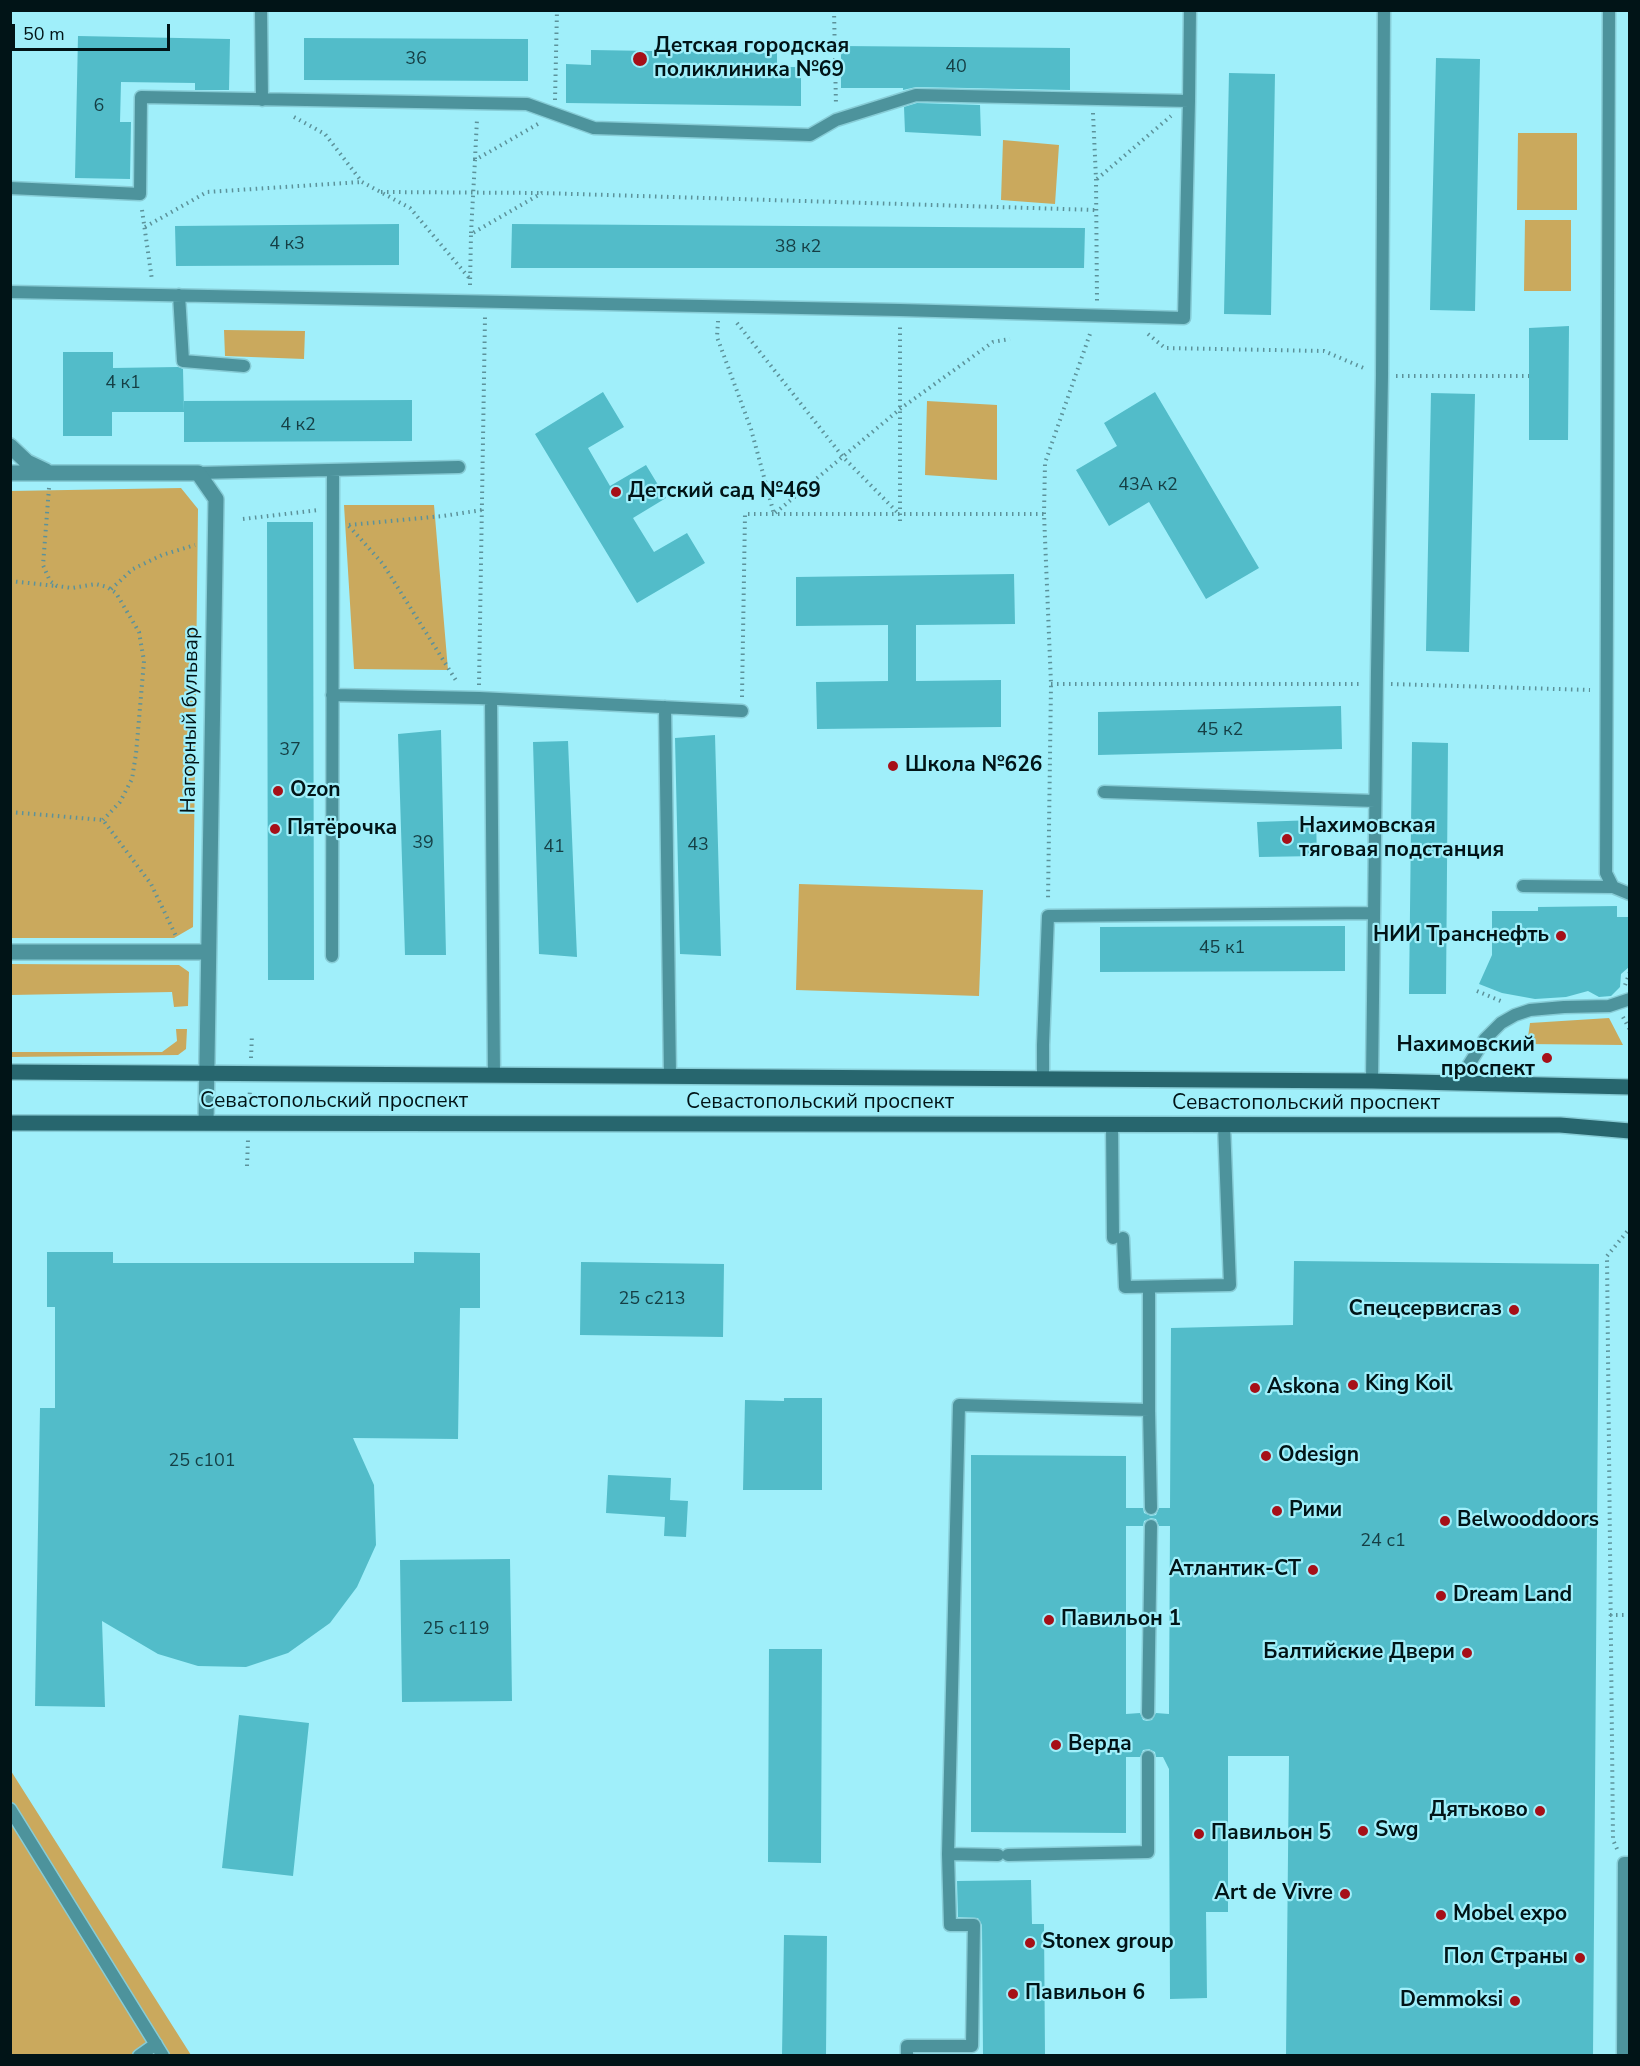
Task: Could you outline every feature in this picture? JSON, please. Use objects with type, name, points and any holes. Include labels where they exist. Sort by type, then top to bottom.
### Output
[{"type":"main road","name":"Севастопольский проспект","points":[[10,1071],[1372,1081],[1629,1087]]},
{"type":"main road","name":"Севастопольский проспект","points":[[10,1123],[1560,1125],[1629,1131]]},
{"type":"street","points":[[10,446],[49,480]]},
{"type":"street","points":[[10,473],[49,480],[198,473]]},
{"type":"street","name":"Нагорный бульвар","points":[[198,473],[216,499],[206,1122]]},
{"type":"street","points":[[10,952],[208,952]]},
{"type":"lane","points":[[261,10],[262,99]]},
{"type":"lane","points":[[10,292],[1097,314],[1185,318],[1190,10]]},
{"type":"lane","points":[[1372,1081],[1382,376],[1384,10]]},
{"type":"lane","points":[[1609,10],[1606,873],[1613,887]]},
{"type":"lane","points":[[10,188],[140,194],[141,97],[527,104],[594,128],[810,135],[836,120],[916,95],[1189,101]]},
{"type":"lane","points":[[179,295],[183,361],[244,366]]},
{"type":"lane","points":[[198,473],[459,467]]},
{"type":"lane","points":[[332,956],[333,470]]},
{"type":"lane","points":[[332,695],[479,698],[742,711]]},
{"type":"lane","points":[[479,698],[494,1075]]},
{"type":"lane","points":[[665,707],[670,1076]]},
{"type":"lane","points":[[1104,792],[1375,801]]},
{"type":"lane","points":[[1523,886],[1613,887],[1629,894]]},
{"type":"lane","points":[[1043,1079],[1042,1045],[1048,916],[1374,913]]},
{"type":"lane","points":[[1458,1082],[1485,1039],[1501,1023],[1515,1015],[1530,1010],[1609,1006],[1629,999]]},
{"type":"lane","points":[[1112,1124],[1118,1238],[1125,1287],[1230,1285],[1224,1124]]},
{"type":"lane","points":[[1149,1287],[1151,1508]]},
{"type":"lane","points":[[907,2055],[907,2046],[972,2046],[974,1925],[950,1925],[948,1854],[959,1405],[1149,1410]]},
{"type":"lane","points":[[1148,1713],[1151,1526]]},
{"type":"lane","points":[[948,1854],[1148,1852],[1148,1757]]},
{"type":"lane","points":[[10,1809],[160,2050],[139,2055]]},
{"type":"lane","points":[[1623,2055],[1627,1863]]},
{"type":"path","points":[[475,160],[555,114],[557,10]]},
{"type":"path","points":[[834,10],[836,120]]},
{"type":"path","points":[[1048,916],[1051,684],[1044,514],[1045,463],[1097,314],[1096,180],[1092,99]]},
{"type":"path","points":[[1096,180],[1189,101]]},
{"type":"path","points":[[470,301],[478,103]]},
{"type":"path","points":[[293,117],[325,134],[362,182],[410,208],[470,279]]},
{"type":"path","points":[[145,227],[207,192],[362,182]]},
{"type":"path","points":[[380,192],[542,193],[1096,210]]},
{"type":"path","points":[[471,234],[542,193]]},
{"type":"path","points":[[140,194],[154,295]]},
{"type":"path","points":[[479,698],[485,302]]},
{"type":"path","points":[[721,306],[843,457],[900,514]]},
{"type":"path","points":[[721,306],[717,337],[751,429],[774,514]]},
{"type":"path","points":[[900,310],[900,520]]},
{"type":"path","points":[[1124,315],[1165,348],[1324,351],[1382,376],[1529,376]]},
{"type":"path","points":[[774,514],[900,409],[993,342],[1010,339]]},
{"type":"path","points":[[49,480],[43,565],[50,581],[57,586]]},
{"type":"path","points":[[243,519],[333,509]]},
{"type":"path","points":[[479,698],[383,564],[348,525],[482,510]]},
{"type":"path","points":[[742,711],[745,514],[1044,514]]},
{"type":"path","points":[[111,590],[133,569],[162,555],[195,545]]},
{"type":"path","points":[[10,581],[72,588],[96,584],[116,593],[139,632],[144,661],[132,779],[120,802],[104,820]]},
{"type":"path","points":[[1051,684],[1377,684],[1607,690]]},
{"type":"path","points":[[10,812],[104,820],[151,884],[180,942]]},
{"type":"path","points":[[1477,991],[1509,1004]]},
{"type":"path","points":[[1620,1012],[1629,1030]]},
{"type":"path","points":[[247,1166],[252,1034]]},
{"type":"path","points":[[1627,1863],[1614,1840],[1607,1256],[1629,1228]]},
{"type":"path","points":[[1610,1615],[1629,1615]]},
{"type":"shaded area","points":[[1518,133],[1577,133],[1577,210],[1517,210]]},
{"type":"shaded area","points":[[1003,140],[1059,145],[1055,204],[1001,200]]},
{"type":"shaded area","points":[[1525,220],[1571,220],[1571,291],[1524,291]]},
{"type":"shaded area","points":[[224,330],[305,331],[304,359],[225,356]]},
{"type":"shaded area","points":[[927,401],[997,405],[997,480],[925,475]]},
{"type":"shaded area","points":[[181,488],[198,509],[193,927],[174,938],[11,938],[11,491]]},
{"type":"shaded area","points":[[344,505],[434,505],[448,670],[354,669]]},
{"type":"shaded area","points":[[799,884],[983,890],[979,996],[796,990]]},
{"type":"shaded area","points":[[10,964],[179,965],[189,972],[188,1006],[174,1007],[172,992],[11,995]]},
{"type":"shaded area","points":[[1609,1018],[1623,1045],[1527,1044],[1530,1023]]},
{"type":"shaded area","points":[[176,1029],[187,1029],[186,1049],[178,1055],[11,1057],[11,1052],[162,1052],[177,1041]]},
{"type":"shaded area","points":[[11,1771],[191,2055],[11,2055]]},
{"type":"building","points":[[78,36],[230,39],[229,90],[195,90],[195,83],[121,82],[120,122],[131,122],[130,179],[75,178]]},
{"type":"building","points":[[304,38],[528,39],[528,81],[304,80]]},
{"type":"building","points":[[841,46],[1070,48],[1070,90],[841,88]]},
{"type":"building","points":[[591,50],[777,53],[777,67],[801,67],[801,106],[566,103],[566,64],[591,65]]},
{"type":"building","points":[[1436,58],[1480,59],[1475,311],[1430,310]]},
{"type":"building","points":[[1229,73],[1275,74],[1271,315],[1224,314]]},
{"type":"building","points":[[917,103],[980,105],[981,136],[905,132],[904,107]]},
{"type":"building","points":[[399,224],[399,265],[176,266],[175,226]]},
{"type":"building","points":[[512,224],[1085,228],[1084,268],[511,268]]},
{"type":"building","points":[[1569,326],[1568,440],[1529,440],[1529,328]]},
{"type":"building","points":[[63,352],[113,352],[113,368],[178,367],[183,369],[184,412],[112,412],[112,436],[63,436]]},
{"type":"building","name":"Детский сад №469","points":[[603,392],[624,427],[588,448],[610,486],[646,465],[666,498],[633,518],[654,552],[687,533],[705,563],[637,603],[535,434]]},
{"type":"building","points":[[1155,392],[1259,568],[1206,599],[1149,502],[1109,526],[1076,470],[1117,446],[1104,423]]},
{"type":"building","points":[[1431,393],[1475,394],[1469,652],[1426,651]]},
{"type":"building","points":[[412,400],[412,441],[184,442],[184,401]]},
{"type":"building","points":[[267,522],[313,522],[314,980],[268,980]]},
{"type":"building","points":[[1014,574],[1015,624],[916,625],[916,681],[1001,680],[1001,727],[817,729],[816,682],[888,681],[888,625],[796,626],[796,577]]},
{"type":"building","points":[[1341,706],[1342,749],[1098,755],[1098,712]]},
{"type":"building","points":[[441,730],[446,955],[405,955],[398,734]]},
{"type":"building","points":[[715,735],[721,956],[680,954],[675,738]]},
{"type":"building","points":[[568,741],[577,957],[539,954],[533,742]]},
{"type":"building","points":[[1412,742],[1448,743],[1446,994],[1409,994]]},
{"type":"building","name":"Нахимовская тяговая подстанция","points":[[1316,820],[1317,856],[1259,857],[1257,822]]},
{"type":"building","name":"НИИ Транснефть","points":[[1617,906],[1617,917],[1629,917],[1629,967],[1621,974],[1620,987],[1611,996],[1599,997],[1588,991],[1566,997],[1535,999],[1502,993],[1479,984],[1492,955],[1492,911],[1538,911],[1538,907]]},
{"type":"building","points":[[1345,926],[1345,971],[1100,972],[1100,927]]},
{"type":"building","points":[[47,1252],[113,1252],[113,1263],[414,1263],[414,1252],[480,1253],[480,1308],[460,1308],[458,1439],[353,1438],[374,1485],[376,1545],[357,1587],[330,1623],[288,1653],[246,1667],[198,1666],[158,1654],[102,1621],[105,1707],[35,1706],[40,1408],[55,1408],[55,1307],[47,1307]]},
{"type":"building","points":[[1294,1261],[1599,1264],[1593,2055],[1286,2055],[1289,1756],[1228,1756],[1228,1912],[1206,1912],[1207,1998],[1170,1999],[1169,1769],[1163,1757],[1156,1757],[1155,1752],[1149,1749],[1143,1750],[1140,1757],[1126,1757],[1126,1833],[971,1832],[971,1455],[1126,1456],[1126,1508],[1143,1508],[1144,1513],[1151,1516],[1156,1515],[1159,1508],[1170,1508],[1171,1328],[1293,1325]],"holes":[[[1151,1518],[1156,1519],[1159,1526],[1170,1526],[1169,1714],[1156,1713],[1152,1720],[1147,1721],[1143,1720],[1140,1713],[1126,1714],[1126,1526],[1143,1526],[1144,1521]]]},
{"type":"building","points":[[581,1262],[724,1264],[723,1337],[580,1335]]},
{"type":"building","points":[[784,1398],[822,1398],[822,1490],[743,1490],[745,1400],[784,1401]]},
{"type":"building","points":[[608,1475],[671,1478],[670,1500],[688,1501],[686,1537],[664,1536],[665,1517],[606,1513]]},
{"type":"building","points":[[510,1559],[512,1701],[402,1702],[400,1560]]},
{"type":"building","points":[[769,1649],[822,1649],[821,1863],[768,1862]]},
{"type":"building","points":[[239,1715],[309,1723],[293,1876],[222,1868]]},
{"type":"building","name":"Павильон 6","points":[[1031,1880],[1032,1924],[1044,1924],[1045,2055],[983,2055],[982,1925],[978,1918],[958,1917],[957,1881]]},
{"type":"building","points":[[784,1935],[827,1936],[826,2055],[782,2055]]},
{"type":"place","name":"Детская городская поликлиника №69","points":[[640,59]]},
{"type":"place","name":"Детский сад №469","points":[[616,492]]},
{"type":"place","name":"Школа №626","points":[[893,766]]},
{"type":"place","name":"Ozon","points":[[278,791]]},
{"type":"place","name":"Пятёрочка","points":[[275,829]]},
{"type":"place","name":"Нахимовская тяговая подстанция","points":[[1287,839]]},
{"type":"place","name":"НИИ Транснефть","points":[[1561,936]]},
{"type":"place","name":"Нахимовский проспект","points":[[1547,1058]]},
{"type":"place","name":"Спецсервисгаз","points":[[1514,1310]]},
{"type":"place","name":"King Koil","points":[[1353,1385]]},
{"type":"place","name":"Askona","points":[[1255,1388]]},
{"type":"place","name":"Odesign","points":[[1266,1456]]},
{"type":"place","name":"Рими","points":[[1277,1511]]},
{"type":"place","name":"Belwooddoors","points":[[1445,1521]]},
{"type":"place","name":"Атлантик-СТ","points":[[1313,1570]]},
{"type":"place","name":"Dream Land","points":[[1441,1596]]},
{"type":"place","name":"Павильон 1","points":[[1049,1620]]},
{"type":"place","name":"Балтийские Двери","points":[[1467,1653]]},
{"type":"place","name":"Верда","points":[[1056,1745]]},
{"type":"place","name":"Дятьково","points":[[1540,1811]]},
{"type":"place","name":"Swg","points":[[1363,1831]]},
{"type":"place","name":"Павильон 5","points":[[1199,1834]]},
{"type":"place","name":"Art de Vivre","points":[[1345,1894]]},
{"type":"place","name":"Mobel expo","points":[[1441,1915]]},
{"type":"place","name":"Stonex group","points":[[1030,1943]]},
{"type":"place","name":"Пол Страны","points":[[1580,1958]]},
{"type":"place","name":"Павильон 6","points":[[1013,1994]]},
{"type":"place","name":"Demmoksi","points":[[1515,2001]]}]
